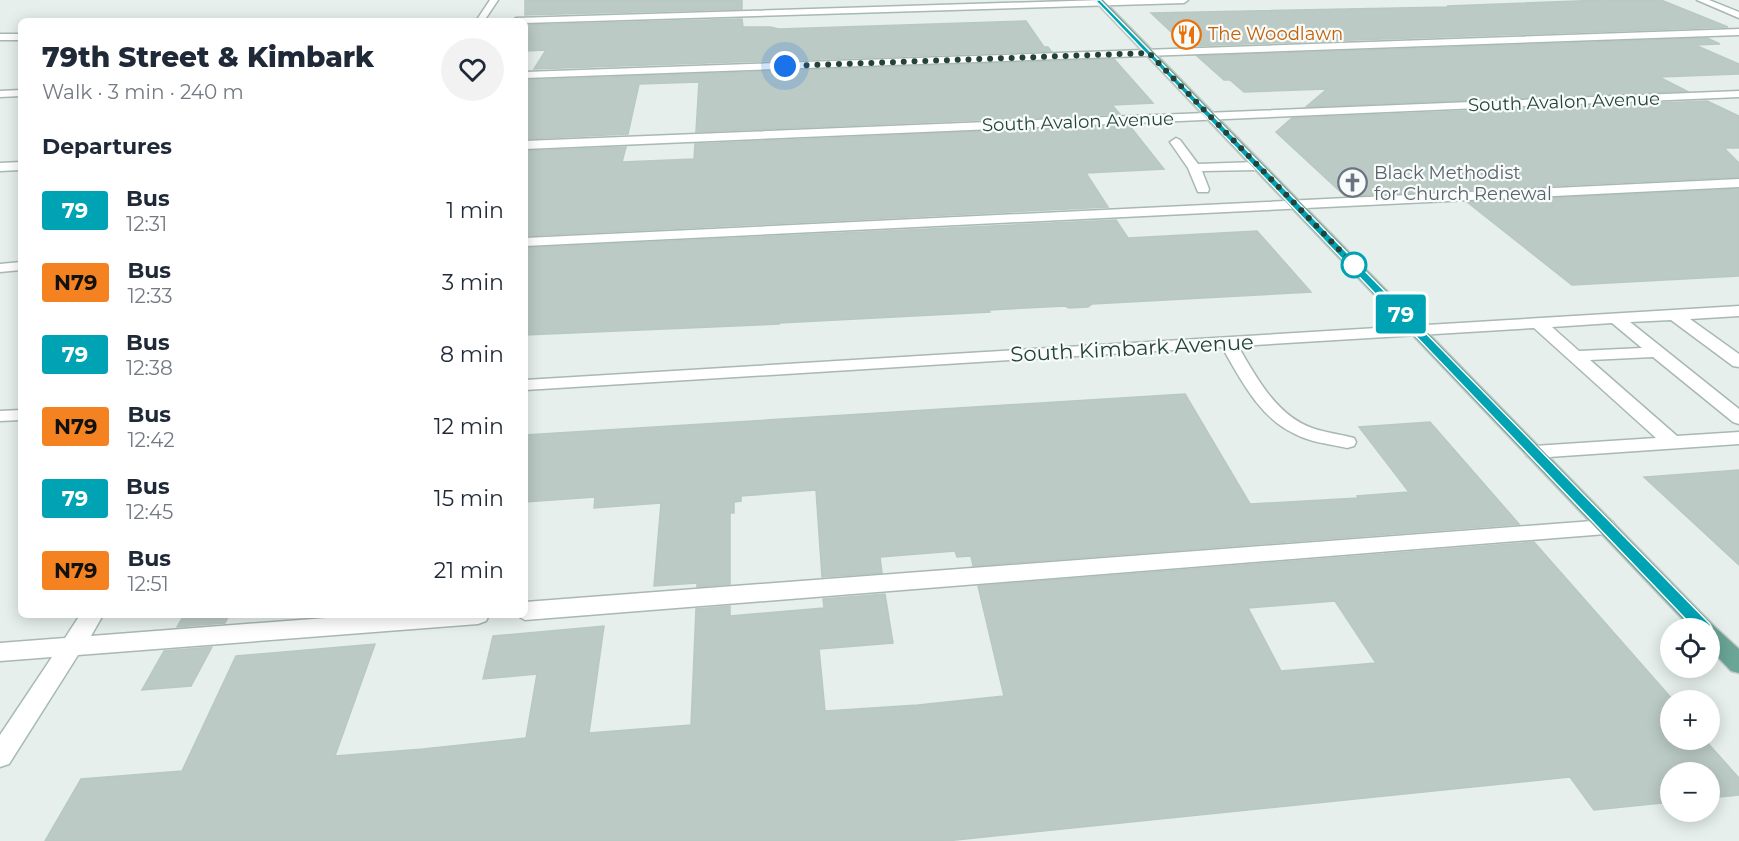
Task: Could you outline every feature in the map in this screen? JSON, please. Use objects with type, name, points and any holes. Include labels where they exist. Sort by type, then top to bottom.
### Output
[{"type":"main road","points":[[1099,1],[1694,618]]},
{"type":"main road","points":[[1720,644],[1739,664]]},
{"type":"street","points":[[482,18],[494,0]]},
{"type":"street","points":[[528,20],[804,6],[1184,0]]},
{"type":"street","points":[[1701,0],[1739,15]]},
{"type":"street","points":[[528,75],[1739,32]]},
{"type":"street","points":[[0,37],[18,37]]},
{"type":"street","points":[[0,94],[18,93]]},
{"type":"street","name":"South Avalon Avenue","points":[[528,145],[1739,94]]},
{"type":"street","points":[[1176,142],[1194,168],[1203,189]]},
{"type":"street","points":[[0,167],[18,166]]},
{"type":"street","points":[[1194,168],[1257,166]]},
{"type":"street","points":[[528,242],[1739,183]]},
{"type":"street","points":[[0,267],[18,267]]},
{"type":"street","name":"South Kimbark Avenue","points":[[528,385],[1739,311]]},
{"type":"street","points":[[1676,315],[1739,362]]},
{"type":"street","points":[[1616,319],[1739,418]]},
{"type":"street","points":[[1538,323],[1673,443]]},
{"type":"street","points":[[1227,342],[1254,388],[1275,411],[1294,427],[1347,441]]},
{"type":"street","points":[[1575,356],[1658,352]]},
{"type":"street","points":[[0,416],[18,415]]},
{"type":"street","points":[[1534,452],[1739,438]]},
{"type":"street","points":[[528,611],[1606,527]]},
{"type":"street","points":[[0,756],[90,618]]},
{"type":"street","points":[[0,652],[440,618]]},
{"type":"building","points":[[525,0],[742,0],[742,9],[525,15]]},
{"type":"building","points":[[1661,0],[1728,27],[1186,46],[1151,13],[1449,7],[1447,6]]},
{"type":"building","points":[[742,19],[743,27],[779,29],[1026,21],[1044,47],[1048,47],[1051,51],[534,69],[546,50],[528,51],[528,25]]},
{"type":"building","points":[[1707,38],[1720,44],[1695,45],[1739,64],[1739,74],[1659,77],[1687,91],[1306,107],[1327,89],[1244,92],[1230,80],[1224,80],[1197,56]]},
{"type":"building","points":[[1114,59],[1153,103],[1112,105],[1120,114],[696,132],[699,82],[639,84],[628,134],[528,139],[528,80]]},
{"type":"building","points":[[1707,101],[1739,116],[1739,148],[1724,148],[1739,163],[1739,177],[1345,196],[1276,132],[1292,118]]},
{"type":"building","points":[[1129,125],[1164,169],[1086,173],[1108,207],[528,236],[528,151],[626,147],[622,162],[694,159],[695,144]]},
{"type":"building","points":[[1739,189],[1739,276],[1572,285],[1467,202]]},
{"type":"building","points":[[1116,220],[1128,238],[1257,231],[1311,292],[779,324],[528,335],[528,248]]},
{"type":"building","points":[[1185,394],[1250,504],[1358,498],[1357,496],[1409,492],[1359,427],[1430,422],[1519,524],[973,566],[971,556],[957,557],[955,551],[880,557],[882,573],[822,577],[816,490],[741,496],[741,501],[734,502],[734,513],[730,513],[730,584],[697,587],[697,583],[654,586],[661,503],[594,508],[595,497],[528,502],[528,435]]},
{"type":"building","points":[[1739,470],[1739,565],[1644,477]]},
{"type":"building","points":[[1534,542],[1664,690],[1660,690],[1660,750],[1714,750],[1739,778],[1739,795],[1720,797],[1720,762],[1660,762],[1660,803],[1594,810],[1570,777],[946,841],[45,841],[81,779],[182,771],[236,656],[375,644],[335,756],[423,749],[526,738],[537,674],[483,679],[493,636],[604,626],[589,733],[691,725],[696,609],[730,606],[730,616],[824,608],[823,599],[885,594],[893,643],[819,649],[825,711],[1004,696],[978,586]],"holes":[[[1335,601],[1376,663],[1281,671],[1248,608]]]},
{"type":"building","points":[[182,618],[228,618],[225,623],[177,627]]},
{"type":"building","points":[[212,647],[191,686],[142,690],[164,651]]},
{"type":"bus line","name":"79","points":[[1098,0],[1695,618]]},
{"type":"place","name":"The Woodlawn","points":[[1187,34]]},
{"type":"place","name":"Black Methodist for Church Renewal","points":[[1353,183]]},
{"type":"route","points":[[785,66],[1149,53],[1359,270],[1354,265]]}]
